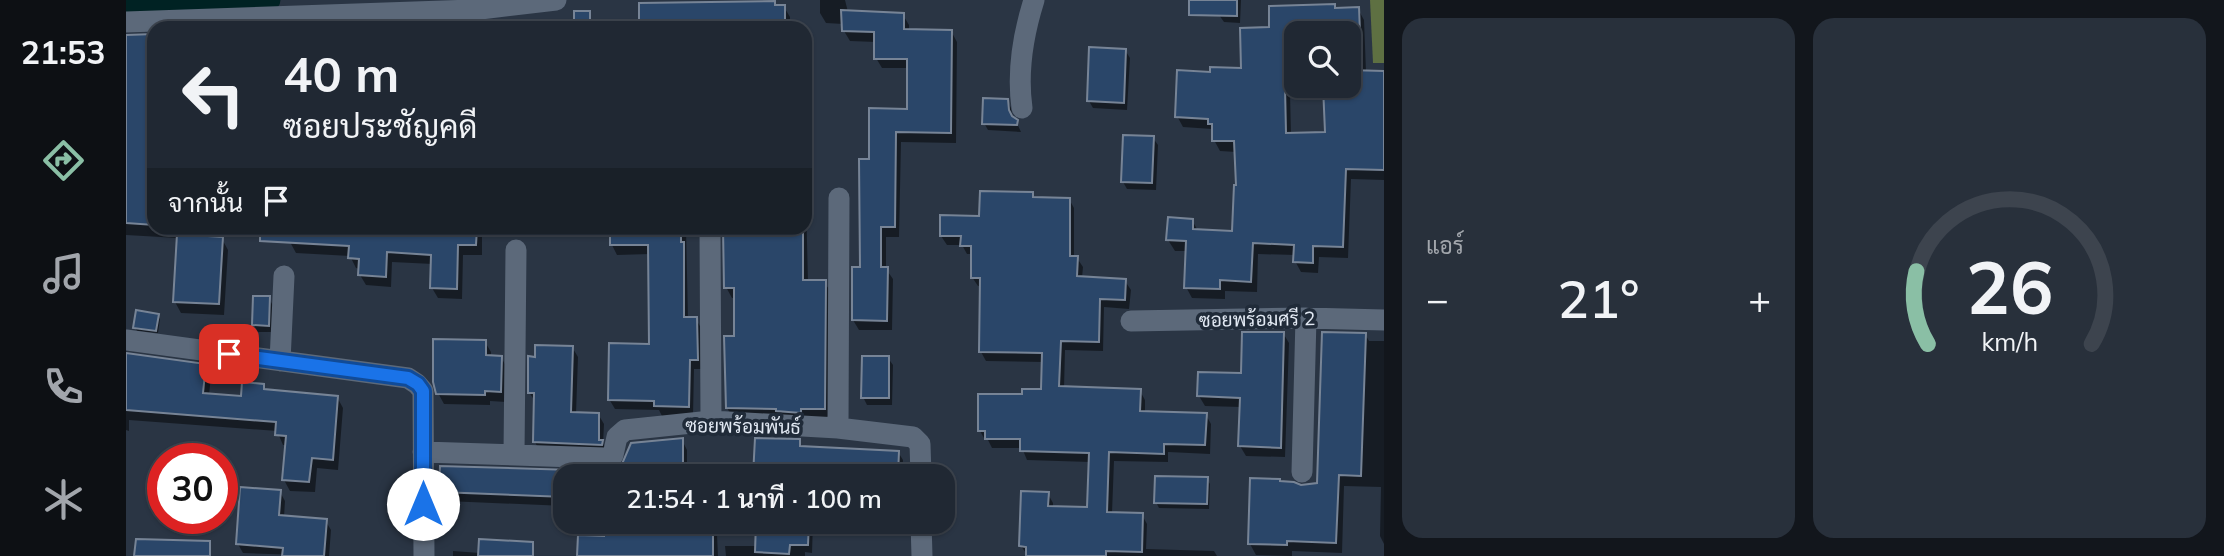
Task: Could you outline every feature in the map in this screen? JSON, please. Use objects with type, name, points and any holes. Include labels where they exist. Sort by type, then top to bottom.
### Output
[{"type":"street","points":[[126,22],[209,10],[471,5],[556,0]]},
{"type":"street","points":[[1022,108],[1019,89],[1025,28],[1034,0]]},
{"type":"street","points":[[838,428],[839,198]]},
{"type":"street","points":[[710,235],[711,421]]},
{"type":"street","points":[[513,455],[516,250]]},
{"type":"street","points":[[280,360],[284,276]]},
{"type":"street","points":[[1302,472],[1306,318]]},
{"type":"street","name":"ซอยพร้อมศรี 2","points":[[1131,321],[1306,318],[1384,320]]},
{"type":"street","points":[[126,340],[408,378],[418,384],[423,391],[424,556]]},
{"type":"street","name":"ซอยพร้อมพันธ์","points":[[423,452],[605,458],[613,455],[617,437],[625,430],[711,421],[838,428],[913,437],[920,444],[921,464]]},
{"type":"street","points":[[921,534],[922,556]]},
{"type":"green space","points":[[1370,0],[1384,0],[1384,63],[1373,63]]},
{"type":"building","points":[[1189,0],[1237,0],[1237,16],[1189,15]]},
{"type":"building","points":[[775,1],[775,5],[785,5],[785,21],[639,21],[639,3]]},
{"type":"building","points":[[1335,4],[1335,8],[1359,7],[1360,21],[1284,21],[1286,133],[1325,132],[1324,98],[1361,98],[1361,70],[1384,71],[1384,170],[1346,169],[1343,247],[1313,246],[1313,263],[1293,262],[1294,245],[1253,243],[1251,282],[1220,280],[1220,289],[1184,288],[1186,241],[1166,240],[1168,217],[1193,219],[1193,229],[1232,231],[1236,185],[1234,141],[1212,141],[1212,124],[1208,124],[1208,119],[1175,117],[1177,70],[1210,72],[1210,67],[1241,68],[1240,28],[1269,27],[1269,6]]},
{"type":"building","points":[[841,10],[904,13],[904,29],[952,30],[951,133],[896,132],[895,227],[881,227],[881,267],[888,267],[887,321],[852,320],[852,267],[860,267],[859,159],[869,159],[869,108],[907,109],[907,59],[874,59],[874,32],[842,31]]},
{"type":"building","points":[[574,11],[590,11],[590,21],[574,21]]},
{"type":"building","points":[[147,34],[147,224],[126,223],[126,35]]},
{"type":"building","points":[[1089,47],[1126,49],[1124,103],[1087,101]]},
{"type":"building","points":[[983,98],[1008,99],[1009,110],[1018,120],[1017,125],[982,124]]},
{"type":"building","points":[[1123,135],[1154,136],[1152,183],[1121,182]]},
{"type":"building","points":[[980,191],[1033,192],[1033,197],[1070,198],[1070,256],[1078,256],[1077,276],[1126,279],[1125,300],[1100,299],[1099,342],[1061,341],[1059,386],[1141,389],[1140,411],[1207,413],[1205,445],[1164,444],[1164,454],[1109,452],[1107,512],[1143,513],[1142,552],[1106,551],[1106,556],[1026,556],[1026,547],[1019,546],[1021,491],[1049,492],[1048,506],[1087,507],[1089,453],[1020,451],[1020,439],[985,439],[985,431],[978,431],[978,394],[1022,394],[1022,389],[1041,389],[1042,353],[979,352],[980,278],[971,278],[971,246],[960,246],[961,236],[940,236],[940,215],[979,216]]},
{"type":"building","points":[[177,235],[223,237],[219,304],[173,302]]},
{"type":"building","points":[[260,235],[477,235],[476,245],[458,245],[457,289],[430,288],[431,255],[387,252],[386,277],[358,275],[359,259],[348,258],[349,246],[260,241]]},
{"type":"building","points":[[610,235],[681,235],[681,242],[684,242],[684,317],[697,317],[698,360],[690,360],[689,407],[654,406],[654,401],[608,400],[609,343],[649,344],[648,245],[610,245]]},
{"type":"building","points":[[723,235],[803,235],[803,280],[826,280],[825,409],[801,409],[801,413],[776,409],[726,408],[724,336],[734,336],[734,288],[724,288]]},
{"type":"building","points":[[253,296],[270,296],[269,326],[252,325]]},
{"type":"building","points":[[136,310],[159,314],[156,331],[133,328]]},
{"type":"building","points":[[1242,332],[1284,332],[1281,448],[1238,446],[1240,398],[1197,396],[1198,372],[1241,373]]},
{"type":"building","points":[[1322,332],[1366,333],[1361,476],[1339,475],[1336,543],[1287,541],[1287,545],[1248,544],[1250,478],[1280,479],[1301,485],[1317,483]]},
{"type":"building","points":[[433,339],[486,340],[486,355],[502,356],[501,392],[485,391],[485,395],[436,394],[433,382]]},
{"type":"building","points":[[535,345],[573,346],[571,412],[599,413],[599,440],[603,440],[602,445],[533,442],[534,393],[528,393],[528,356],[535,357]]},
{"type":"building","points":[[126,353],[206,364],[203,393],[241,396],[242,382],[264,384],[264,389],[338,396],[333,460],[312,458],[309,482],[282,480],[286,436],[275,435],[276,422],[126,410]]},
{"type":"building","points":[[862,356],[889,356],[889,398],[861,398]]},
{"type":"building","points":[[683,438],[683,464],[622,464],[631,443]]},
{"type":"building","points":[[755,438],[800,439],[800,446],[899,451],[898,464],[754,464]]},
{"type":"building","points":[[440,466],[553,469],[553,497],[439,492]]},
{"type":"building","points":[[1155,476],[1208,477],[1207,504],[1154,503]]},
{"type":"building","points":[[240,487],[281,490],[279,515],[327,519],[324,556],[282,556],[283,548],[236,544]]},
{"type":"building","points":[[713,534],[713,556],[577,556],[578,535]]},
{"type":"building","points":[[756,534],[808,534],[808,545],[790,545],[789,554],[755,552]]},
{"type":"building","points":[[136,539],[210,541],[210,556],[134,556]]},
{"type":"building","points":[[479,539],[533,542],[533,556],[478,556]]},
{"type":"waterway","points":[[126,4],[269,0]]},
{"type":"route","points":[[229,354],[408,378],[418,384],[423,391],[423,504]]}]
